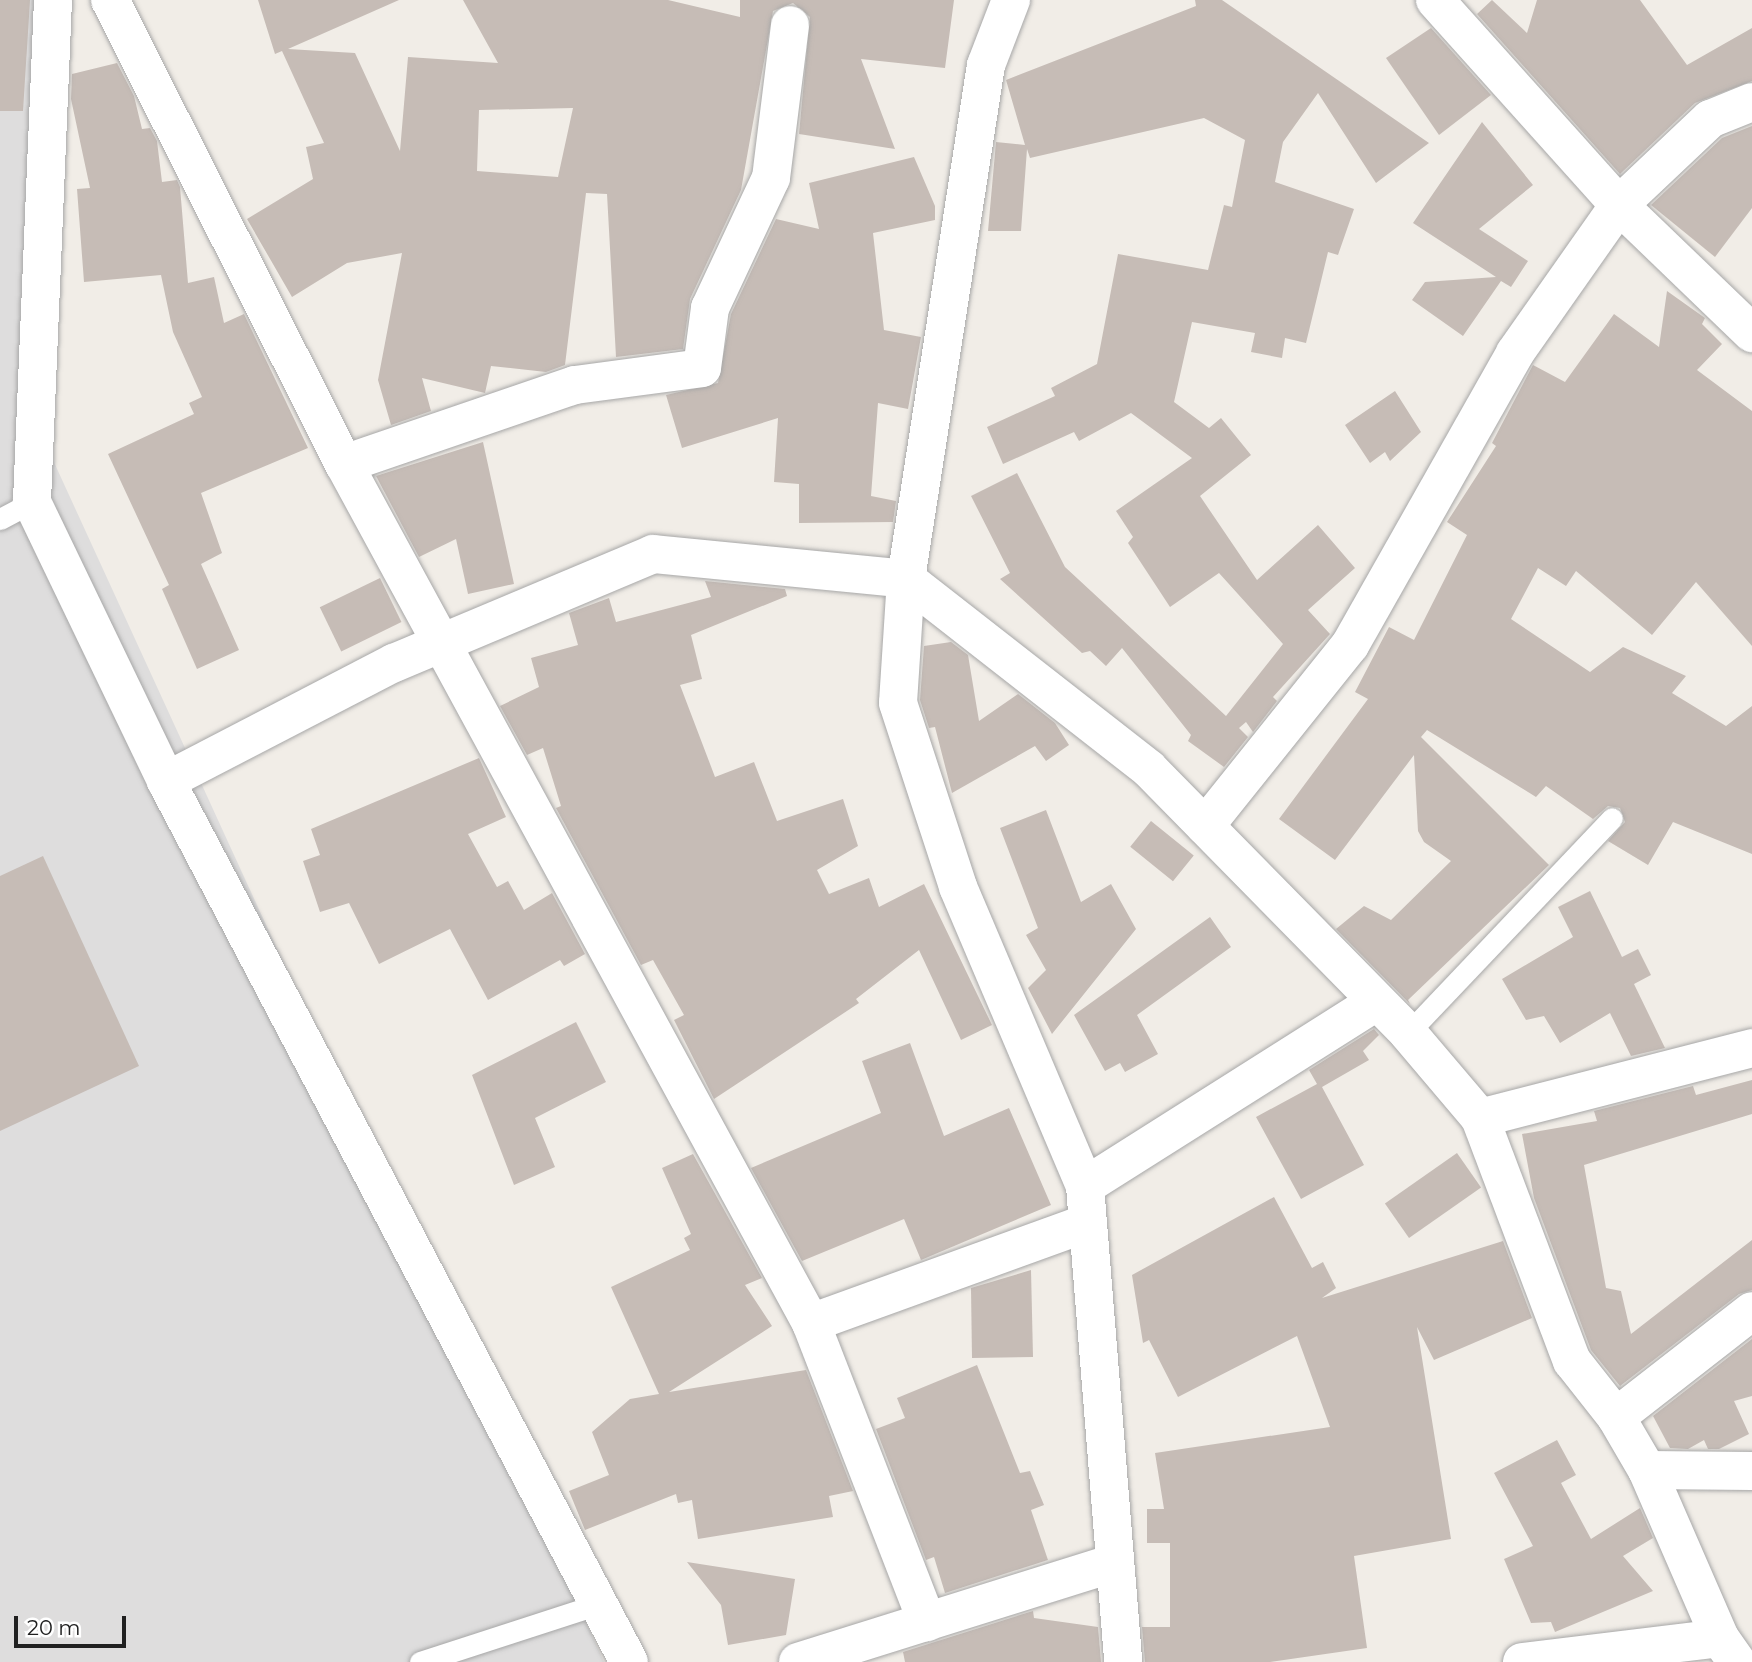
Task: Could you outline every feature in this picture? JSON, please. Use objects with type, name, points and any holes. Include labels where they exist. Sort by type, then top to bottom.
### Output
[{"type":"street","points":[[52,0],[16,511],[166,781],[629,1662]]},
{"type":"street","points":[[110,0],[344,464],[811,1323],[927,1622]]},
{"type":"street","points":[[1011,0],[986,65],[906,579],[898,702],[958,887],[1086,1205],[1123,1662]]},
{"type":"street","points":[[1435,0],[1619,205],[1752,332]]},
{"type":"street","points":[[344,464],[575,385],[702,368],[710,307],[771,178],[790,25]]},
{"type":"street","points":[[1205,826],[1350,645],[1515,353],[1619,205],[1710,119],[1752,102]]},
{"type":"street","points":[[166,781],[440,643],[653,554],[906,579],[1149,769],[1408,1033],[1480,1118],[1572,1361],[1616,1416],[1647,1470],[1728,1650],[1522,1662]]},
{"type":"street","points":[[811,1323],[1086,1205],[1376,1002]]},
{"type":"street","points":[[1480,1118],[1752,1048]]},
{"type":"street","points":[[1616,1416],[1752,1311]]},
{"type":"street","points":[[1647,1470],[1752,1471]]},
{"type":"street","points":[[799,1662],[1113,1563]]},
{"type":"lane","points":[[1408,1033],[1612,818]]},
{"type":"lane","points":[[420,1662],[599,1604]]},
{"type":"shaded area","points":[[0,0],[35,0],[36,423],[604,1662],[0,1662]]},
{"type":"building","points":[[0,0],[30,0],[23,111],[0,111]]},
{"type":"building","points":[[258,0],[399,0],[288,49],[355,53],[400,151],[408,57],[498,63],[463,0],[668,0],[740,17],[740,0],[954,0],[945,68],[861,59],[895,149],[799,134],[810,17],[793,3],[773,11],[741,190],[690,299],[683,349],[616,357],[607,194],[586,193],[565,365],[546,372],[491,366],[485,393],[422,378],[431,411],[391,425],[378,380],[402,253],[347,263],[292,297],[247,219],[313,179],[306,147],[324,143],[282,51],[275,54]],"holes":[[[573,108],[558,177],[477,171],[479,110]]]},
{"type":"building","points":[[1195,0],[1222,0],[1429,143],[1376,183],[1318,93],[1283,142],[1275,182],[1354,209],[1338,255],[1328,252],[1306,343],[1285,338],[1282,358],[1251,352],[1255,333],[1192,322],[1174,402],[1209,428],[1221,418],[1251,455],[1200,496],[1257,580],[1318,525],[1355,568],[1308,610],[1330,634],[1273,697],[1277,701],[1253,732],[1246,722],[1239,728],[1248,737],[1224,767],[1188,741],[1191,735],[1122,648],[1106,666],[1090,651],[1082,653],[1000,579],[1010,573],[971,496],[1017,473],[1065,567],[1226,716],[1283,644],[1219,573],[1170,607],[1128,543],[1133,537],[1116,511],[1192,458],[1131,413],[1079,441],[1074,432],[1003,464],[987,427],[1055,396],[1051,388],[1097,364],[1118,254],[1208,270],[1224,205],[1232,207],[1245,140],[1204,118],[1030,158],[1027,149],[1021,231],[988,231],[996,142],[1025,145],[1006,80],[1196,6]]},
{"type":"building","points":[[1492,0],[1527,33],[1537,0],[1640,0],[1687,65],[1752,28],[1752,81],[1695,103],[1620,174],[1477,14]]},
{"type":"building","points":[[1431,28],[1491,95],[1439,135],[1386,58]]},
{"type":"building","points":[[117,63],[134,96],[142,129],[150,128],[157,141],[162,182],[177,180],[180,187],[188,283],[214,277],[224,323],[244,314],[308,448],[201,493],[222,553],[201,564],[239,650],[197,669],[162,589],[169,585],[108,454],[194,414],[189,403],[202,397],[173,332],[161,275],[84,282],[77,189],[90,188],[71,99],[72,74]]},
{"type":"building","points":[[1482,122],[1533,185],[1479,229],[1528,261],[1511,287],[1501,281],[1463,336],[1412,300],[1425,282],[1496,277],[1413,223]]},
{"type":"building","points":[[1752,126],[1752,208],[1715,257],[1651,205],[1722,138]]},
{"type":"building","points":[[914,157],[935,206],[935,220],[873,233],[884,330],[921,337],[908,409],[878,403],[871,496],[896,501],[893,522],[799,523],[799,484],[774,482],[778,418],[682,448],[666,395],[718,383],[731,314],[776,219],[819,229],[809,183]]},
{"type":"building","points":[[1667,291],[1705,318],[1702,324],[1722,344],[1697,370],[1752,411],[1752,646],[1696,582],[1652,635],[1576,571],[1566,586],[1538,568],[1511,619],[1590,672],[1623,647],[1686,676],[1672,693],[1726,726],[1752,706],[1752,854],[1673,822],[1648,865],[1608,841],[1625,822],[1620,808],[1608,806],[1593,819],[1546,786],[1536,797],[1427,730],[1421,737],[1549,865],[1408,1000],[1410,1004],[1336,929],[1364,906],[1391,920],[1451,861],[1424,842],[1418,831],[1414,755],[1335,860],[1279,819],[1368,699],[1355,692],[1389,627],[1414,640],[1467,535],[1447,522],[1496,446],[1492,443],[1533,365],[1565,382],[1614,314],[1659,347]]},
{"type":"building","points":[[1395,391],[1421,432],[1390,461],[1385,452],[1370,463],[1345,425]]},
{"type":"building","points":[[483,442],[514,584],[468,594],[456,539],[419,557],[376,476]]},
{"type":"building","points":[[380,578],[401,622],[341,651],[320,607]]},
{"type":"building","points":[[705,581],[785,589],[787,596],[691,635],[702,679],[680,685],[715,777],[754,762],[777,821],[843,799],[858,846],[817,870],[829,894],[869,878],[879,907],[924,884],[992,1025],[961,1040],[919,950],[856,999],[859,1003],[714,1099],[674,1020],[684,1015],[653,960],[641,965],[556,808],[561,806],[543,748],[527,755],[500,706],[539,687],[531,658],[578,645],[569,613],[609,598],[616,622],[711,597]]},
{"type":"building","points":[[951,642],[968,655],[979,721],[1018,694],[1055,723],[1069,745],[1046,761],[1035,746],[952,793],[935,727],[929,728],[920,700],[924,646]]},
{"type":"building","points":[[479,758],[506,817],[468,834],[497,887],[508,881],[524,910],[552,893],[585,954],[564,966],[560,960],[488,1000],[450,929],[379,964],[349,903],[320,912],[303,861],[320,855],[311,829]]},
{"type":"building","points":[[1046,810],[1081,902],[1111,884],[1136,929],[1052,1034],[1028,988],[1046,970],[1026,935],[1038,928],[1000,828]]},
{"type":"building","points":[[1151,821],[1194,856],[1173,881],[1130,847]]},
{"type":"building","points":[[43,856],[139,1066],[0,1131],[0,876]]},
{"type":"building","points":[[1590,891],[1622,957],[1638,949],[1651,975],[1634,984],[1665,1048],[1631,1056],[1610,1013],[1560,1043],[1544,1016],[1526,1020],[1502,979],[1573,937],[1558,907]]},
{"type":"building","points":[[1210,917],[1231,947],[1137,1015],[1158,1054],[1125,1072],[1120,1063],[1105,1071],[1074,1015]]},
{"type":"building","points":[[576,1022],[606,1082],[535,1118],[555,1167],[514,1185],[472,1075]]},
{"type":"building","points":[[1374,1029],[1379,1035],[1363,1051],[1369,1060],[1322,1087],[1364,1165],[1301,1199],[1256,1117],[1317,1084],[1309,1070]]},
{"type":"building","points":[[910,1043],[944,1136],[1009,1108],[1051,1205],[921,1260],[904,1219],[802,1261],[751,1168],[881,1113],[862,1061]]},
{"type":"building","points":[[1752,1080],[1752,1114],[1584,1165],[1606,1288],[1621,1291],[1631,1334],[1752,1240],[1752,1290],[1739,1294],[1620,1386],[1591,1350],[1534,1198],[1522,1134],[1597,1121],[1594,1111],[1693,1086],[1696,1095]]},
{"type":"building","points":[[1457,1153],[1481,1187],[1409,1238],[1385,1203]]},
{"type":"building","points":[[693,1154],[762,1278],[745,1285],[772,1326],[669,1392],[806,1370],[853,1491],[829,1496],[833,1517],[698,1539],[692,1500],[678,1503],[676,1494],[585,1530],[569,1491],[609,1475],[592,1432],[630,1399],[659,1394],[611,1287],[690,1250],[684,1238],[691,1234],[662,1168]]},
{"type":"building","points":[[1274,1197],[1312,1268],[1323,1262],[1336,1288],[1322,1298],[1503,1241],[1532,1318],[1434,1360],[1417,1327],[1451,1539],[1354,1556],[1367,1648],[1270,1662],[1145,1662],[1142,1627],[1170,1627],[1170,1543],[1147,1543],[1147,1509],[1164,1509],[1155,1453],[1330,1427],[1297,1336],[1178,1397],[1149,1340],[1143,1343],[1132,1275]]},
{"type":"building","points":[[1031,1270],[1033,1357],[972,1358],[971,1288]]},
{"type":"building","points":[[1752,1339],[1752,1396],[1734,1401],[1749,1434],[1719,1449],[1708,1449],[1704,1440],[1688,1449],[1670,1448],[1653,1416]]},
{"type":"building","points":[[977,1365],[1020,1473],[1030,1471],[1044,1505],[1031,1510],[1048,1560],[945,1593],[934,1557],[926,1560],[876,1429],[905,1418],[897,1398]]},
{"type":"building","points":[[1557,1440],[1576,1475],[1561,1483],[1591,1539],[1640,1508],[1653,1538],[1623,1556],[1653,1591],[1555,1632],[1551,1622],[1531,1623],[1504,1559],[1533,1546],[1494,1473]]},
{"type":"building","points":[[687,1562],[795,1579],[786,1635],[728,1645],[721,1605]]},
{"type":"building","points":[[1033,1611],[1034,1618],[1098,1627],[1101,1662],[905,1662],[903,1652]]}]
